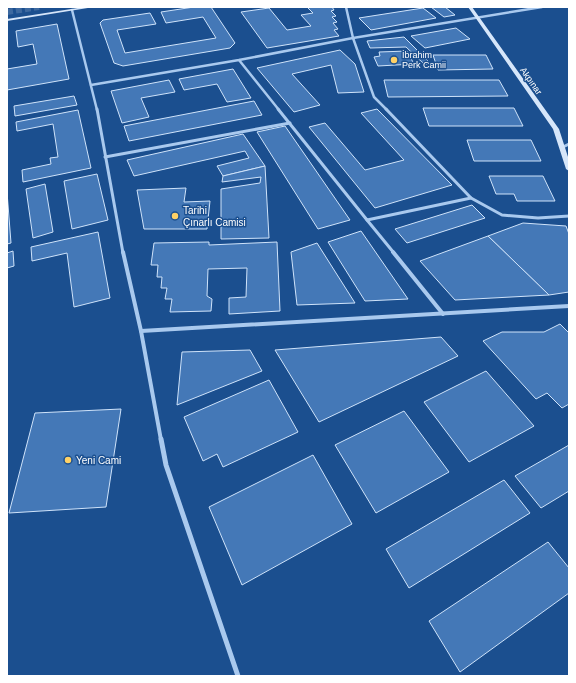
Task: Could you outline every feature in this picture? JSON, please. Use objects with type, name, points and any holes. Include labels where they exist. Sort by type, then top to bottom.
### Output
[{"type":"main road","points":[[7,20],[92,7]]},
{"type":"main road","name":"Akpınar","points":[[470,7],[556,129],[569,169]]},
{"type":"street","points":[[346,7],[353,38],[374,97],[471,198],[502,215],[538,218],[569,216]]},
{"type":"street","points":[[91,84],[240,60],[353,38],[542,7]]},
{"type":"street","points":[[72,10],[91,84],[126,271],[141,331],[166,465],[238,676]]},
{"type":"street","points":[[240,60],[443,314]]},
{"type":"street","points":[[105,157],[290,123]]},
{"type":"street","points":[[563,148],[569,144]]},
{"type":"street","points":[[367,220],[471,198]]},
{"type":"street","points":[[141,331],[569,306]]},
{"type":"building","points":[[194,7],[211,7],[235,43],[230,48],[123,66],[114,63],[100,23],[103,20],[150,13],[156,24],[117,30],[125,53],[216,38],[203,17],[166,23],[161,12]]},
{"type":"building","points":[[307,7],[332,7],[334,10],[331,11],[336,16],[332,17],[337,22],[333,23],[338,29],[334,30],[339,36],[267,48],[241,12],[269,8],[287,30],[311,26],[301,15],[313,13]]},
{"type":"building","points":[[431,7],[445,7],[455,15],[444,17]]},
{"type":"building","points":[[423,8],[436,18],[371,30],[359,18]]},
{"type":"building","points":[[57,24],[69,79],[7,90],[7,69],[37,64],[33,44],[18,47],[16,31]]},
{"type":"building","points":[[456,28],[470,39],[425,48],[411,36]]},
{"type":"building","points":[[404,37],[431,64],[424,64],[406,47],[370,48],[367,41]]},
{"type":"building","points":[[340,50],[355,64],[364,92],[338,93],[331,65],[292,74],[320,105],[294,112],[257,68]]},
{"type":"building","name":"İbrahim Perk Camii","points":[[407,51],[414,64],[378,66],[374,57],[380,56],[379,52]]},
{"type":"building","points":[[433,55],[486,55],[493,69],[438,70]]},
{"type":"building","points":[[233,69],[251,98],[227,102],[217,84],[184,90],[179,79]]},
{"type":"building","points":[[169,80],[175,92],[141,98],[149,117],[122,123],[111,91]]},
{"type":"building","points":[[384,80],[499,80],[508,96],[388,97]]},
{"type":"building","points":[[74,96],[77,105],[15,116],[14,106]]},
{"type":"building","points":[[254,101],[262,115],[129,141],[124,126]]},
{"type":"building","points":[[423,108],[514,108],[523,126],[429,126]]},
{"type":"building","points":[[377,109],[452,185],[375,208],[309,127],[325,123],[365,170],[404,160],[361,113]]},
{"type":"building","points":[[78,110],[91,168],[23,182],[22,170],[51,164],[50,158],[58,157],[53,124],[17,131],[16,122]]},
{"type":"building","points":[[285,126],[350,220],[318,229],[257,132]]},
{"type":"building","points":[[243,134],[265,166],[223,176],[217,166],[249,158],[245,151],[134,176],[127,160]]},
{"type":"building","points":[[467,140],[531,140],[541,161],[474,161]]},
{"type":"building","points":[[265,166],[269,238],[221,239],[221,189],[260,183],[261,177],[222,182],[223,176]]},
{"type":"building","points":[[97,174],[108,220],[72,229],[64,181]]},
{"type":"building","points":[[489,176],[543,176],[555,201],[517,201],[514,194],[496,194]]},
{"type":"building","points":[[45,184],[53,232],[33,238],[26,189]]},
{"type":"building","name":"Tarihi Çınarlı Camisi","points":[[186,188],[184,202],[210,201],[207,229],[144,229],[137,190]]},
{"type":"building","points":[[7,192],[11,243],[7,244]]},
{"type":"building","points":[[472,205],[485,218],[407,243],[395,229]]},
{"type":"building","points":[[523,223],[566,226],[569,234],[569,292],[549,295],[488,236]]},
{"type":"building","points":[[361,231],[408,299],[365,301],[328,242]]},
{"type":"building","points":[[98,232],[110,298],[74,307],[67,253],[32,261],[31,247]]},
{"type":"building","points":[[488,236],[549,295],[455,300],[420,261]]},
{"type":"building","points":[[209,242],[209,245],[277,242],[280,311],[229,314],[229,298],[246,297],[247,268],[208,269],[207,296],[212,299],[211,311],[170,312],[172,299],[165,299],[167,288],[161,288],[162,277],[157,277],[158,265],[151,265],[154,243]]},
{"type":"building","points":[[317,243],[355,303],[297,305],[291,252]]},
{"type":"building","points":[[13,251],[14,266],[7,268],[7,253]]},
{"type":"building","points":[[560,324],[569,333],[569,404],[562,408],[547,393],[536,399],[483,341],[502,332],[544,332]]},
{"type":"building","points":[[441,337],[458,356],[319,422],[275,350]]},
{"type":"building","points":[[250,350],[262,371],[177,405],[182,352]]},
{"type":"building","points":[[486,371],[534,426],[469,462],[424,402]]},
{"type":"building","points":[[269,380],[298,432],[223,467],[217,454],[203,461],[184,417]]},
{"type":"building","name":"Yeni Cami","points":[[121,409],[106,507],[9,513],[35,413]]},
{"type":"building","points":[[404,411],[449,472],[376,513],[335,445]]},
{"type":"building","points":[[569,445],[569,491],[541,508],[515,476]]},
{"type":"building","points":[[313,455],[352,524],[242,585],[209,507]]},
{"type":"building","points":[[504,480],[530,513],[409,588],[386,549]]},
{"type":"building","points":[[548,542],[569,568],[569,593],[460,672],[429,621]]},
{"type":"tunnel","points":[[7,12],[39,7]]},
{"type":"place","name":"İbrahim Perk Camii","points":[[394,60]]},
{"type":"place","name":"Tarihi Çınarlı Camisi","points":[[175,216]]},
{"type":"place","name":"Yeni Cami","points":[[68,460]]}]
